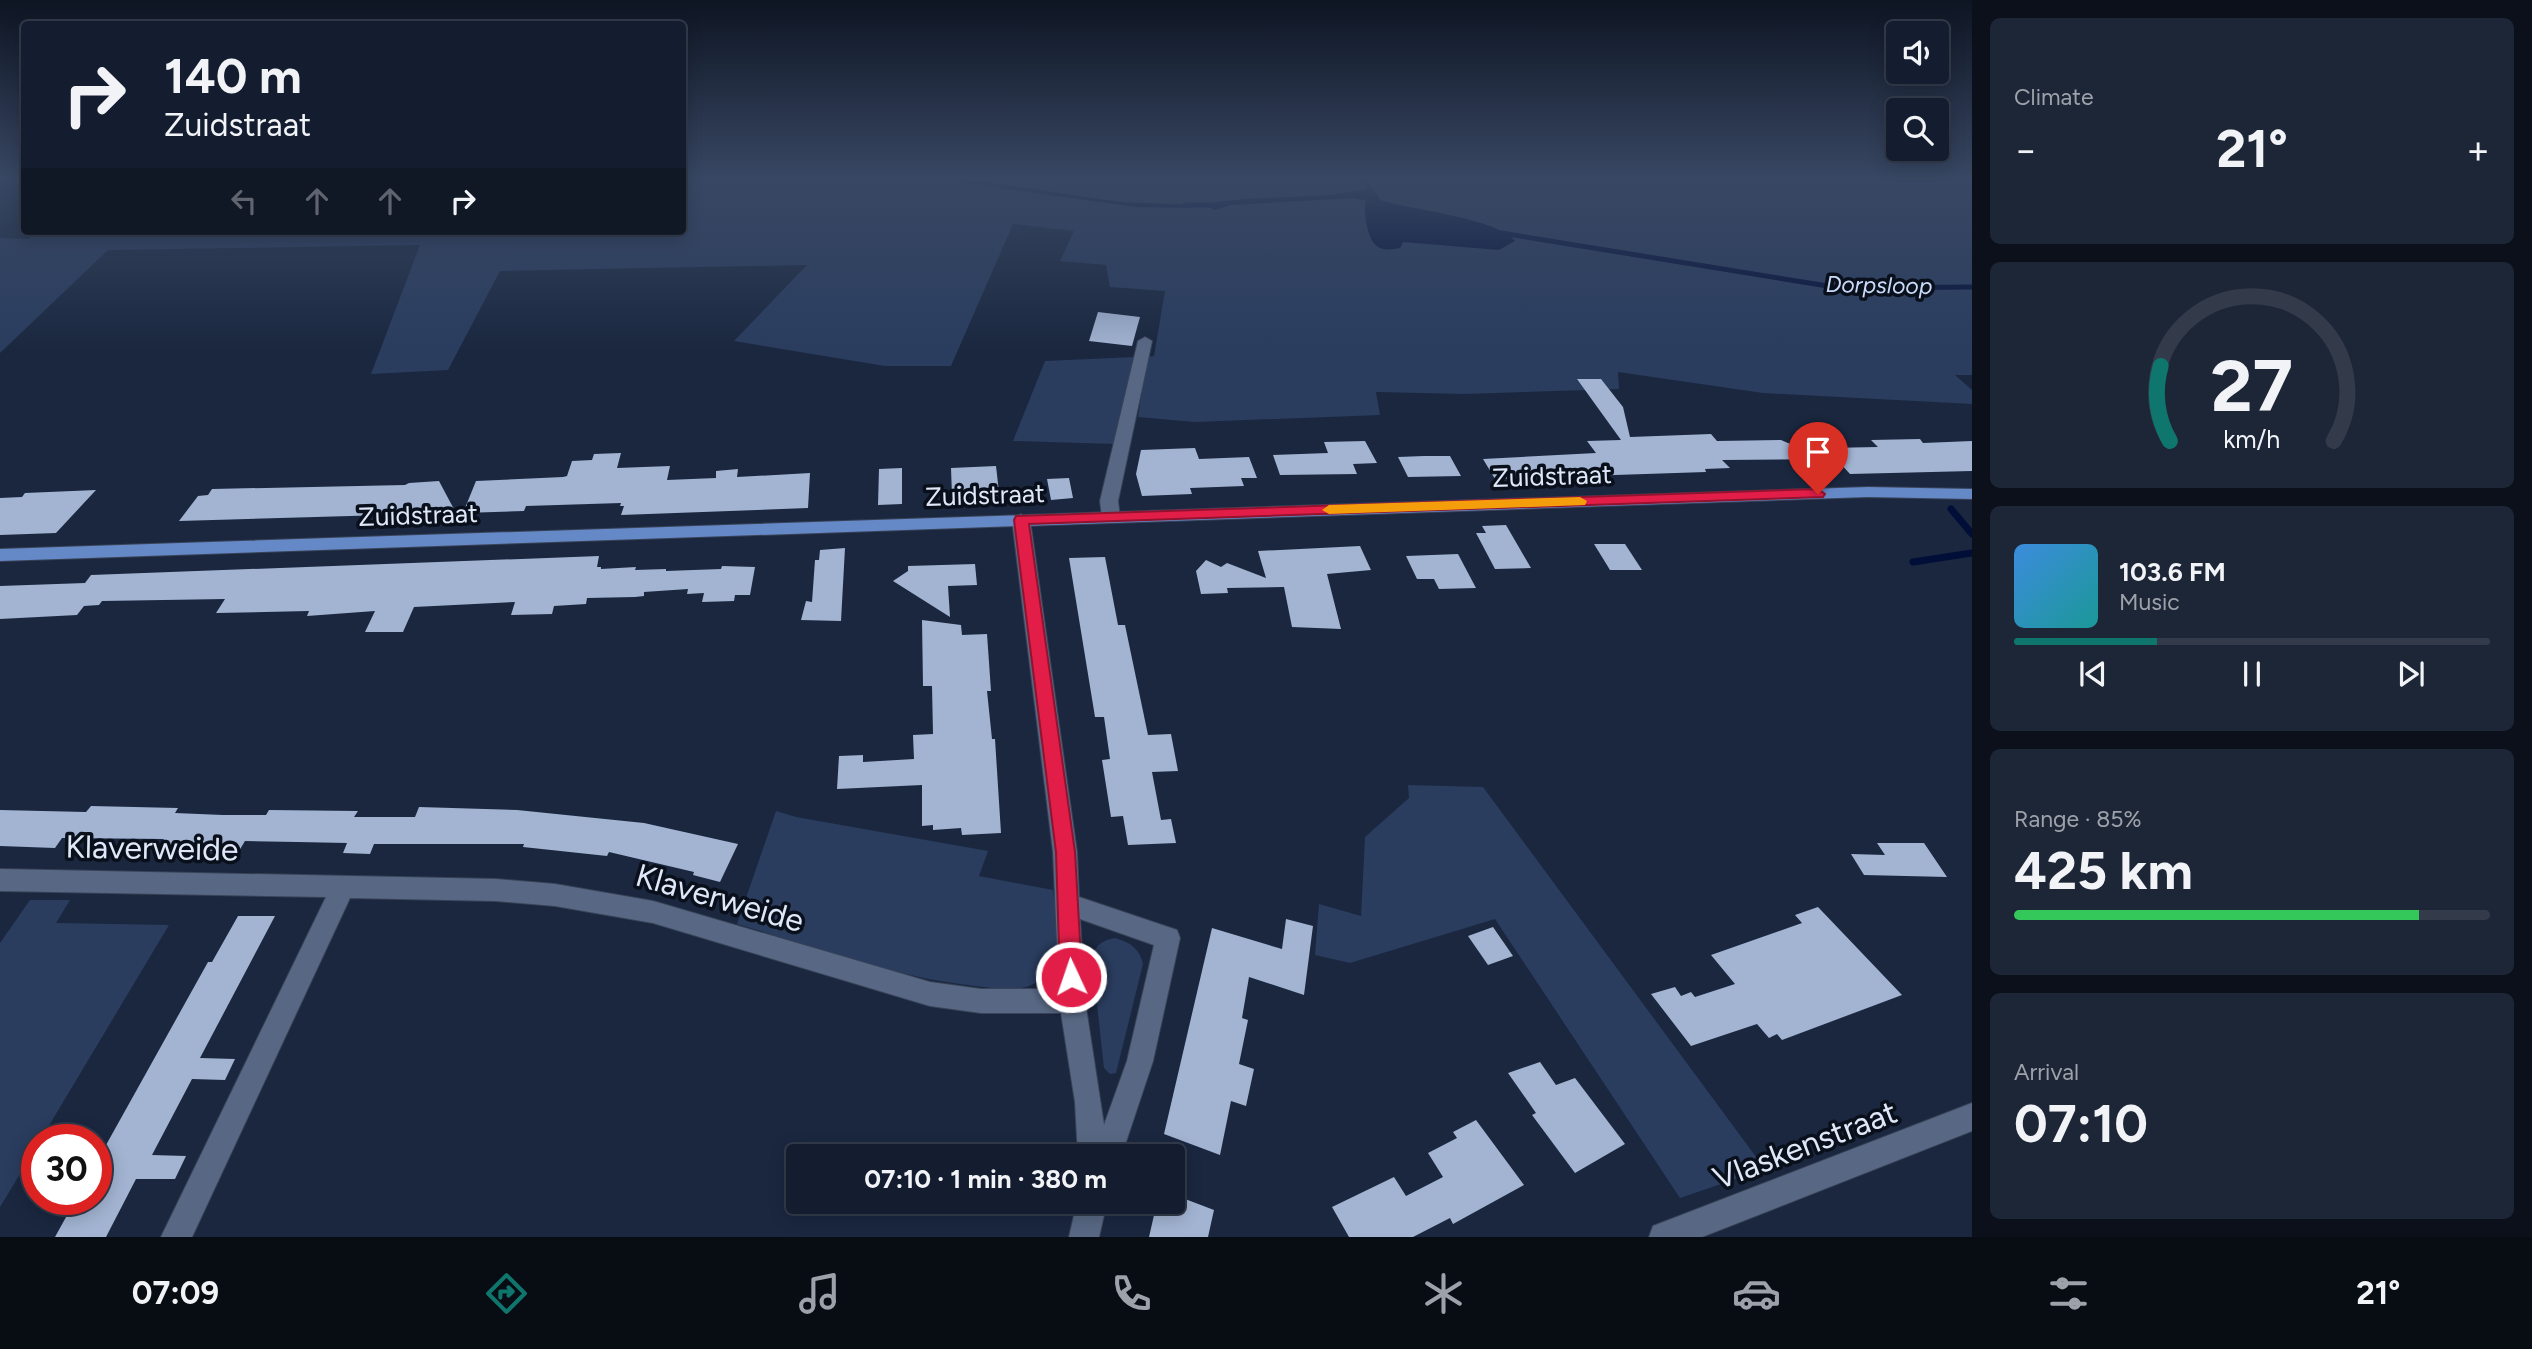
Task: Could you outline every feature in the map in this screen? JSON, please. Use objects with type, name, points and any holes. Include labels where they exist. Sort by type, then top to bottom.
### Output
[{"type":"main road","name":"Zuidstraat","points":[[0,555],[1868,492],[1972,494]]},
{"type":"street","points":[[1111,517],[1110,501],[1145,341]]},
{"type":"street","points":[[1021,520],[1065,852],[1072,1001],[1089,1102],[1091,1144]]},
{"type":"street","name":"Klaverweide","points":[[0,880],[496,890],[605,902],[653,912],[930,994],[981,1001],[1072,1001]]},
{"type":"street","points":[[176,1237],[344,886]]},
{"type":"street","points":[[1068,904],[1168,938],[1140,1061],[1111,1144]]},
{"type":"street","name":"Vlaskenstraat","points":[[1664,1237],[1972,1117]]},
{"type":"street","points":[[1084,1237],[1089,1214]]},
{"type":"shaded area","points":[[34,235],[1008,235],[951,366],[885,366],[734,341],[807,265],[500,271],[448,370],[371,374],[420,245],[108,250],[0,353],[0,238],[29,239]]},
{"type":"shaded area","points":[[1072,235],[1972,235],[1972,375],[1955,375],[1972,390],[1972,404],[1763,393],[1618,372],[1619,389],[1464,394],[1376,392],[1380,415],[1195,422],[1138,417],[1147,357],[1154,356],[1165,291],[1110,287],[1106,265],[1060,261]]},
{"type":"shaded area","points":[[1370,235],[1507,235],[1515,241],[1499,250],[1403,242],[1400,248],[1383,249]]},
{"type":"shaded area","points":[[1135,357],[1115,444],[1013,441],[1045,361]]},
{"type":"shaded area","points":[[1408,785],[1483,787],[1765,1169],[1680,1198],[1495,919],[1350,963],[1315,955],[1319,904],[1361,916],[1365,837],[1409,798]]},
{"type":"shaded area","points":[[776,811],[796,817],[988,851],[979,876],[1053,890],[1059,938],[1055,964],[1041,980],[1026,987],[988,988],[939,981],[881,968],[737,924]]},
{"type":"shaded area","points":[[30,900],[70,900],[56,923],[169,925],[50,1124],[21,1124],[21,1172],[0,1207],[0,943]]},
{"type":"shaded area","points":[[1115,938],[1133,947],[1143,964],[1116,1073],[1110,1074],[1104,1068],[1092,959],[1099,944]]},
{"type":"building","points":[[1098,312],[1140,317],[1132,346],[1089,341]]},
{"type":"building","points":[[1577,379],[1601,379],[1623,407],[1630,437],[1711,434],[1717,441],[1781,440],[1825,459],[1722,460],[1730,468],[1705,469],[1706,472],[1495,479],[1483,459],[1596,453],[1587,441],[1621,440]]},
{"type":"building","points":[[1920,439],[1923,443],[1972,441],[1972,471],[1850,474],[1826,448],[1878,447],[1871,440]]},
{"type":"building","points":[[1365,441],[1377,463],[1353,464],[1357,474],[1280,475],[1273,455],[1328,453],[1324,442]]},
{"type":"building","points":[[1195,448],[1199,459],[1249,457],[1257,478],[1241,478],[1244,486],[1190,488],[1192,494],[1142,496],[1136,474],[1141,450]]},
{"type":"building","points":[[621,453],[617,468],[670,466],[667,480],[716,478],[716,471],[738,469],[737,477],[810,473],[808,508],[621,515],[624,506],[620,506],[621,503],[526,506],[524,511],[463,513],[476,481],[563,477],[567,476],[572,461],[592,460],[594,454]]},
{"type":"building","points":[[1450,456],[1461,476],[1408,477],[1398,457]]},
{"type":"building","points":[[996,466],[1000,501],[981,502],[980,495],[952,496],[951,468]]},
{"type":"building","points":[[902,468],[902,504],[878,505],[879,469]]},
{"type":"building","points":[[1069,478],[1073,498],[1051,500],[1047,479]]},
{"type":"building","points":[[439,481],[456,513],[179,521],[198,496],[208,495],[212,489],[405,485]]},
{"type":"building","points":[[96,490],[56,533],[0,535],[0,498],[22,497],[25,493]]},
{"type":"building","points":[[1506,525],[1531,568],[1495,569],[1476,533],[1486,533],[1482,526]]},
{"type":"building","points":[[1594,544],[1625,544],[1642,570],[1610,570]]},
{"type":"building","points":[[1360,546],[1371,570],[1327,574],[1341,629],[1292,627],[1284,587],[1227,588],[1228,593],[1201,594],[1196,571],[1206,560],[1221,567],[1227,563],[1266,578],[1258,551]]},
{"type":"building","points":[[845,548],[841,621],[801,620],[806,601],[812,602],[815,560],[819,560],[820,550]]},
{"type":"building","points":[[1458,554],[1476,588],[1439,589],[1434,579],[1417,579],[1406,556]]},
{"type":"building","points":[[599,556],[597,567],[601,569],[636,567],[635,570],[666,571],[721,569],[722,566],[755,567],[750,595],[735,595],[734,601],[702,602],[704,593],[687,594],[688,589],[644,592],[644,596],[635,597],[587,598],[586,604],[554,606],[552,614],[511,615],[515,602],[414,607],[403,632],[365,632],[375,611],[307,616],[309,611],[216,613],[225,599],[102,601],[99,605],[84,606],[77,615],[0,619],[0,586],[85,583],[91,575]]},
{"type":"building","points":[[1105,557],[1118,625],[1125,625],[1148,735],[1171,734],[1178,771],[1152,772],[1161,820],[1171,819],[1176,843],[1128,845],[1123,816],[1111,817],[1102,760],[1110,759],[1104,717],[1095,717],[1069,558]]},
{"type":"building","points":[[975,564],[977,585],[948,586],[950,617],[893,581],[908,571],[908,566]]},
{"type":"building","points":[[922,620],[961,625],[962,635],[987,634],[991,691],[987,691],[992,739],[995,739],[1001,833],[962,835],[961,828],[933,830],[933,825],[922,826],[922,785],[837,789],[839,756],[863,755],[863,762],[914,759],[913,735],[933,734],[932,686],[923,686]]},
{"type":"building","points":[[91,806],[178,808],[175,813],[223,815],[266,815],[269,810],[358,811],[354,817],[415,817],[419,807],[517,810],[644,823],[738,844],[720,882],[693,875],[694,872],[609,852],[607,856],[523,847],[524,844],[374,844],[370,854],[343,853],[347,843],[245,841],[239,851],[158,850],[164,839],[62,838],[55,848],[0,846],[0,810],[86,812]]},
{"type":"building","points":[[1877,843],[1924,843],[1947,877],[1864,875],[1851,854],[1885,855]]},
{"type":"building","points":[[1818,907],[1902,995],[1782,1040],[1777,1034],[1769,1038],[1757,1024],[1691,1046],[1651,994],[1675,987],[1681,996],[1691,992],[1695,997],[1735,984],[1711,955],[1802,923],[1795,915]]},
{"type":"building","points":[[238,916],[275,916],[200,1058],[235,1059],[225,1080],[192,1079],[152,1155],[186,1156],[175,1179],[136,1179],[106,1237],[55,1237],[67,1215],[112,1215],[112,1134],[208,962],[212,962]]},
{"type":"building","points":[[1286,919],[1313,926],[1304,995],[1249,977],[1242,1018],[1248,1020],[1239,1064],[1254,1069],[1246,1106],[1231,1101],[1220,1155],[1164,1134],[1212,928],[1282,949]]},
{"type":"building","points":[[1493,927],[1513,956],[1488,965],[1468,936]]},
{"type":"building","points":[[1540,1062],[1556,1085],[1575,1078],[1625,1144],[1575,1173],[1532,1115],[1536,1113],[1508,1073]]},
{"type":"building","points":[[1476,1120],[1524,1185],[1453,1224],[1450,1218],[1413,1237],[1349,1237],[1332,1207],[1394,1177],[1406,1196],[1443,1177],[1428,1153],[1457,1138],[1453,1132]]},
{"type":"building","points":[[1185,1199],[1214,1210],[1208,1237],[1149,1237],[1154,1214],[1185,1214]]},
{"type":"waterway","name":"Dorpsloop","points":[[1512,235],[1840,288],[1972,287]]},
{"type":"waterway","name":"Dorpsloop","points":[[1951,509],[1972,534]]},
{"type":"waterway","name":"Dorpsloop","points":[[1913,562],[1972,553]]},
{"type":"slow traffic","points":[[1329,510],[1580,501]]},
{"type":"route","points":[[1071,977],[1065,852],[1021,520],[1818,494]]}]
